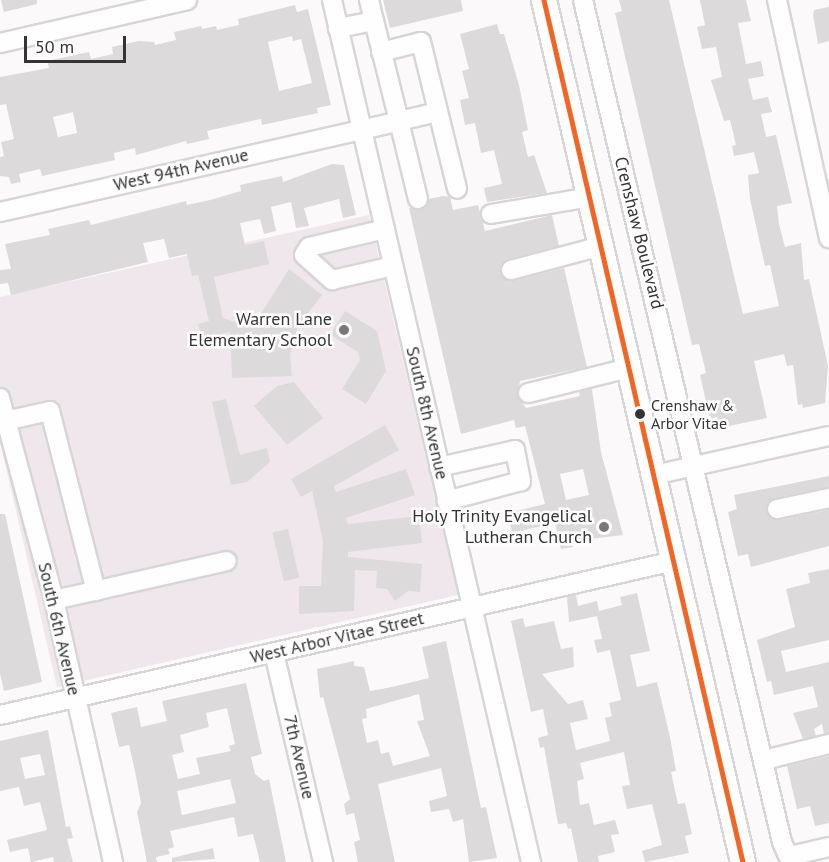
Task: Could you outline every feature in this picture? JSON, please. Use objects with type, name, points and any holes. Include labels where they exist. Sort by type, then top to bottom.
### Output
[{"type":"main road","points":[[544,0],[743,862]]},
{"type":"street","points":[[0,43],[187,0]]},
{"type":"street","name":"South 8th Avenue","points":[[332,0],[531,862]]},
{"type":"street","points":[[369,0],[418,199]]},
{"type":"street","name":"Crenshaw Boulevard","points":[[583,0],[696,467],[782,842],[791,859]]},
{"type":"street","points":[[777,0],[829,238]]},
{"type":"street","points":[[338,28],[374,21]]},
{"type":"street","points":[[381,52],[421,42],[457,189]]},
{"type":"street","name":"West 94th Avenue","points":[[0,212],[438,112]]},
{"type":"street","points":[[492,214],[590,198]]},
{"type":"street","points":[[385,229],[309,247],[304,255],[332,280],[393,266]]},
{"type":"street","points":[[511,270],[601,246]]},
{"type":"street","points":[[528,393],[629,368]]},
{"type":"street","name":"South 6th Avenue","points":[[0,398],[54,600],[113,862]]},
{"type":"street","points":[[5,421],[50,411],[96,591]]},
{"type":"street","points":[[654,475],[829,436]]},
{"type":"street","points":[[439,466],[515,450],[521,482],[447,501]]},
{"type":"street","points":[[777,509],[829,498]]},
{"type":"street","points":[[54,600],[227,561]]},
{"type":"street","name":"West Arbor Vitae Street","points":[[0,715],[674,561]]},
{"type":"street","name":"7th Avenue","points":[[274,652],[323,862]]},
{"type":"street","points":[[764,760],[829,744]]},
{"type":"street","points":[[791,859],[829,848]]},
{"type":"shaded area","points":[[369,215],[458,595],[57,687],[0,442],[0,297]]},
{"type":"building","points":[[1,0],[37,0],[37,4],[4,12]]},
{"type":"building","points":[[383,0],[461,0],[463,11],[390,28]]},
{"type":"building","points":[[619,0],[669,0],[743,314],[779,306],[770,265],[765,266],[750,199],[748,175],[759,173],[754,152],[734,156],[732,146],[736,145],[730,120],[724,121],[711,80],[722,77],[716,47],[702,49],[697,27],[705,25],[700,0],[746,0],[751,21],[738,23],[746,64],[761,61],[764,76],[748,79],[753,100],[768,97],[772,112],[761,114],[766,137],[776,135],[792,203],[777,206],[779,224],[785,247],[801,243],[804,280],[809,279],[828,366],[825,403],[803,408],[802,404],[798,405],[793,365],[787,366],[784,354],[754,361],[767,418],[719,428],[717,417],[710,419],[700,375],[706,373],[699,344],[692,345],[615,13],[622,11]]},
{"type":"building","points":[[295,5],[297,12],[308,9],[331,105],[317,108],[318,113],[262,125],[261,119],[207,131],[209,139],[187,144],[186,141],[136,155],[135,148],[114,153],[115,160],[42,176],[40,169],[19,174],[21,182],[11,184],[9,177],[0,176],[0,157],[4,156],[1,142],[14,139],[6,104],[0,105],[0,77],[49,68],[47,61],[89,52],[91,59],[113,54],[112,47],[139,41],[154,42],[155,45],[176,40],[174,32],[201,26],[202,29],[216,26],[217,30],[239,25],[238,19]],"holes":[[[292,36],[293,41],[301,39],[312,83],[279,91],[268,42]],[[73,112],[77,133],[58,137],[53,117]]]},
{"type":"building","points":[[829,7],[829,41],[818,44],[814,10]]},
{"type":"building","points":[[497,24],[500,34],[504,34],[519,85],[528,130],[522,132],[528,157],[534,155],[547,193],[487,202],[484,188],[502,184],[494,150],[481,153],[475,123],[465,125],[460,100],[469,98],[462,71],[469,69],[460,34]]},
{"type":"building","points":[[332,164],[344,165],[356,215],[343,218],[339,199],[304,208],[309,226],[296,228],[291,202],[271,207],[276,231],[264,234],[260,219],[240,223],[245,245],[264,241],[269,264],[214,277],[223,318],[252,328],[289,269],[322,295],[298,326],[290,355],[292,376],[232,378],[230,332],[202,338],[198,324],[209,321],[198,275],[192,276],[187,254],[169,258],[164,239],[143,243],[148,262],[11,295],[8,283],[0,284],[0,270],[11,269],[5,244],[50,235],[48,229],[89,220],[91,225],[186,201],[187,205],[210,200],[241,191],[240,185],[282,176],[283,182]]},
{"type":"building","points":[[450,197],[453,210],[478,205],[485,231],[552,215],[559,246],[508,259],[500,272],[504,278],[513,281],[564,268],[587,367],[520,381],[517,395],[526,408],[580,396],[579,392],[592,389],[601,452],[623,535],[572,541],[573,547],[561,549],[555,523],[512,533],[508,513],[545,504],[525,426],[516,428],[514,420],[461,434],[409,208],[421,210],[429,199]],"holes":[[[583,469],[589,495],[566,500],[560,474]]]},
{"type":"building","points":[[345,311],[377,331],[386,371],[366,404],[342,389],[360,360],[358,352],[330,335]]},
{"type":"building","points":[[294,382],[323,418],[287,445],[254,406],[277,386]]},
{"type":"building","points":[[226,399],[240,455],[267,448],[270,462],[247,482],[231,485],[212,402]]},
{"type":"building","points":[[385,425],[399,450],[334,486],[336,492],[406,469],[415,495],[346,518],[348,524],[419,516],[422,543],[348,552],[348,557],[422,564],[420,592],[408,591],[395,601],[387,589],[376,588],[377,571],[355,570],[354,611],[299,614],[299,586],[321,586],[323,541],[312,491],[301,497],[291,479]]},
{"type":"building","points":[[829,476],[829,487],[774,498],[766,511],[769,517],[779,520],[829,510],[829,546],[751,567],[748,554],[738,556],[728,512],[737,509],[734,495]]},
{"type":"building","points":[[0,514],[5,514],[42,682],[4,691],[0,674]]},
{"type":"building","points":[[288,529],[299,578],[284,581],[272,533]]},
{"type":"building","points":[[829,569],[829,640],[781,651],[786,672],[829,662],[829,733],[824,734],[822,724],[814,729],[816,736],[803,739],[793,713],[818,707],[813,686],[774,695],[771,681],[767,682],[757,640],[795,627],[786,589],[810,583],[808,573]]},
{"type":"building","points":[[637,593],[650,651],[630,655],[637,687],[657,682],[676,771],[671,772],[678,804],[685,803],[692,834],[685,836],[689,853],[645,862],[642,851],[662,845],[652,804],[627,809],[622,786],[630,785],[624,752],[580,763],[584,779],[577,781],[580,805],[589,803],[594,825],[615,820],[619,834],[611,835],[615,852],[598,856],[599,862],[578,862],[571,828],[568,829],[566,823],[558,824],[544,747],[540,748],[538,738],[548,735],[543,709],[531,712],[511,621],[523,618],[525,627],[554,621],[561,649],[573,647],[574,667],[542,674],[568,704],[583,700],[588,719],[570,723],[576,750],[610,741],[605,718],[612,716],[609,703],[621,700],[610,650],[597,653],[594,640],[602,639],[597,616],[569,622],[567,597],[576,595],[578,606],[597,601],[599,611],[622,605],[620,597]]},
{"type":"building","points":[[446,641],[481,808],[486,807],[497,858],[469,862],[463,819],[453,822],[449,809],[431,812],[429,801],[447,796],[441,768],[378,784],[395,862],[358,862],[354,842],[360,840],[354,813],[346,815],[344,804],[350,799],[323,697],[320,698],[317,669],[354,661],[354,666],[364,667],[370,691],[392,687],[429,678],[422,647]],"holes":[[[419,694],[424,720],[417,721],[430,756],[393,766],[389,752],[381,754],[378,740],[367,743],[362,719],[367,718],[366,709]]]},
{"type":"building","points":[[246,683],[262,754],[251,757],[255,774],[264,781],[269,779],[286,862],[260,862],[253,834],[238,837],[234,817],[170,831],[174,847],[168,849],[170,854],[156,857],[157,862],[147,862],[137,812],[141,803],[129,745],[119,747],[111,713],[137,707],[141,727],[167,721],[162,701]],"holes":[[[227,708],[235,744],[229,746],[231,751],[196,758],[200,774],[178,779],[172,755],[184,752],[180,735],[209,727],[206,713]],[[230,779],[236,803],[182,815],[177,791]]]},
{"type":"building","points":[[48,730],[66,827],[70,826],[73,838],[67,839],[73,862],[54,862],[53,857],[31,862],[28,848],[10,852],[7,840],[47,830],[40,802],[24,806],[19,787],[0,791],[0,741]],"holes":[[[40,754],[45,775],[25,779],[20,758]]]},
{"type":"building","points":[[829,756],[829,823],[815,826],[810,806],[797,809],[787,766]]},
{"type":"building","points":[[213,848],[215,859],[172,862],[172,858]]},
{"type":"transit line","points":[[544,0],[743,862]]},
{"type":"place","name":"Warren Lane Elementary School","points":[[344,330]]},
{"type":"place","name":"Crenshaw & Arbor Vitae","points":[[640,414]]},
{"type":"place","name":"Holy Trinity Evangelical Lutheran Church","points":[[604,527]]}]
